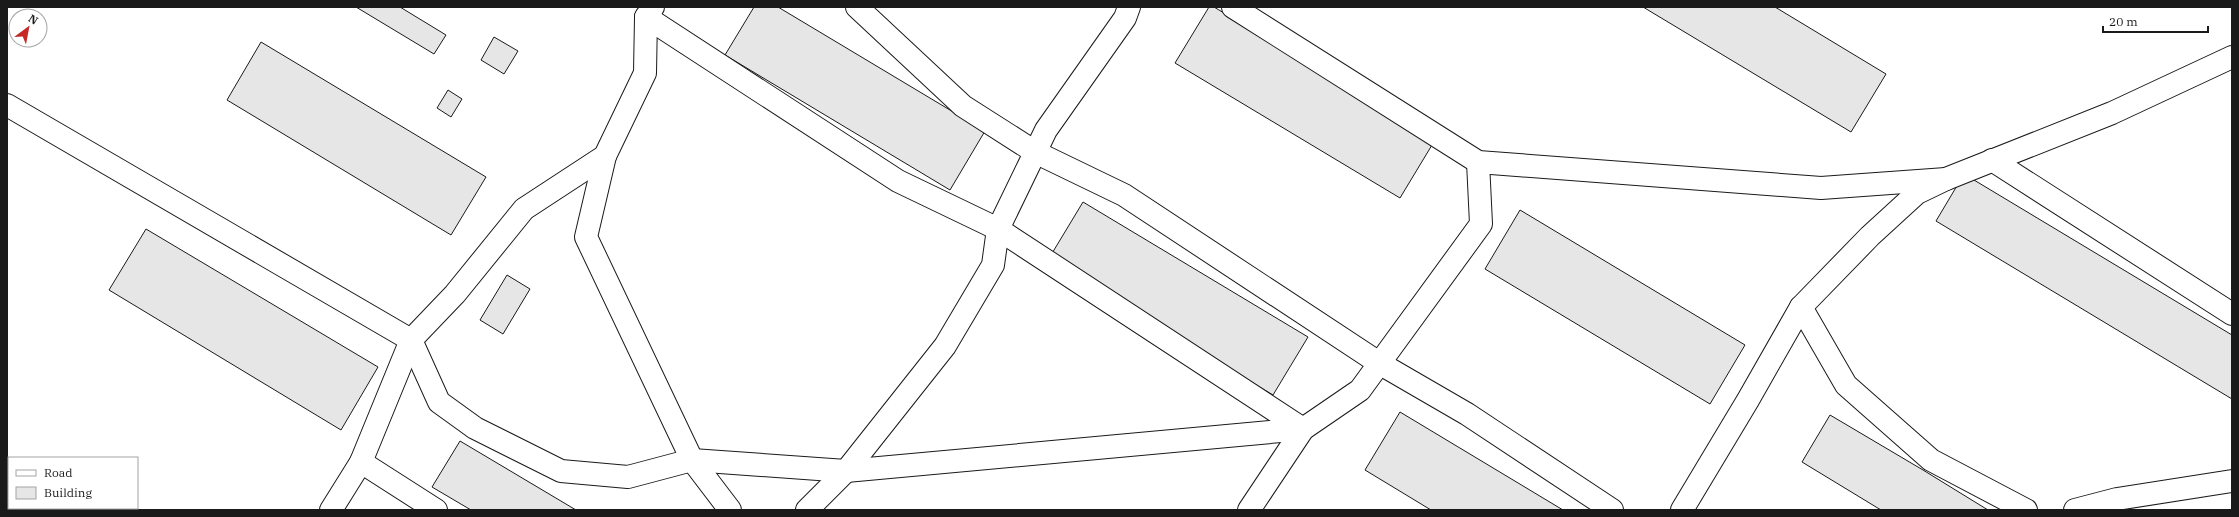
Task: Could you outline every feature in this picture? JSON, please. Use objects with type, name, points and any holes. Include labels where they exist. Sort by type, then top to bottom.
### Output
[{"type":"street","points":[[857,7],[963,106],[1035,152],[1124,195],[1379,363],[1467,414],[1612,510]]},
{"type":"street","points":[[806,510],[846,470],[945,346],[993,265],[998,229],[1046,130],[1125,18],[1129,7]]},
{"type":"street","points":[[1232,7],[1478,162],[1821,188],[1946,179]]},
{"type":"street","points":[[730,510],[692,460],[586,237],[605,156],[645,74],[650,12],[898,182],[998,229],[1303,429]]},
{"type":"street","points":[[1682,510],[1748,400],[1801,307],[1870,236],[1917,193],[1992,160],[2112,113],[2232,57]]},
{"type":"street","points":[[7,105],[411,340],[439,402],[475,428],[561,471],[628,477],[692,460],[846,470],[1303,429]]},
{"type":"street","points":[[330,510],[361,462],[411,340],[455,294],[524,209],[605,156]]},
{"type":"street","points":[[1992,160],[2232,314]]},
{"type":"street","points":[[1249,510],[1303,429],[1360,390],[1481,224],[1478,162]]},
{"type":"street","points":[[1801,307],[1846,385],[1931,460],[2026,510]]},
{"type":"street","points":[[361,462],[436,510]]},
{"type":"street","points":[[2075,510],[2117,499],[2232,481]]},
{"type":"building","points":[[356,7],[400,7],[446,35],[434,54]]},
{"type":"building","points":[[754,7],[778,7],[985,131],[950,190],[725,55]]},
{"type":"building","points":[[1209,7],[1214,7],[1435,140],[1400,198],[1175,63]]},
{"type":"building","points":[[1643,7],[1775,7],[1886,74],[1851,132]]},
{"type":"building","points":[[494,37],[518,51],[504,74],[481,60]]},
{"type":"building","points":[[261,42],[486,177],[451,235],[227,100]]},
{"type":"building","points":[[448,90],[462,99],[451,117],[437,108]]},
{"type":"building","points":[[1964,174],[2232,335],[2232,399],[1936,221]]},
{"type":"building","points":[[1083,202],[1308,337],[1273,395],[1048,260]]},
{"type":"building","points":[[1520,210],[1745,345],[1710,404],[1485,269]]},
{"type":"building","points":[[146,229],[378,367],[341,430],[109,290]]},
{"type":"building","points":[[507,275],[530,289],[503,334],[480,320]]},
{"type":"building","points":[[1400,412],[1563,510],[1431,510],[1365,470]]},
{"type":"building","points":[[1830,415],[1988,510],[1881,510],[1802,462]]},
{"type":"building","points":[[460,441],[576,510],[471,510],[432,487]]},
{"type":"building","points":[[7,498],[8,509],[27,510],[7,510]]}]
